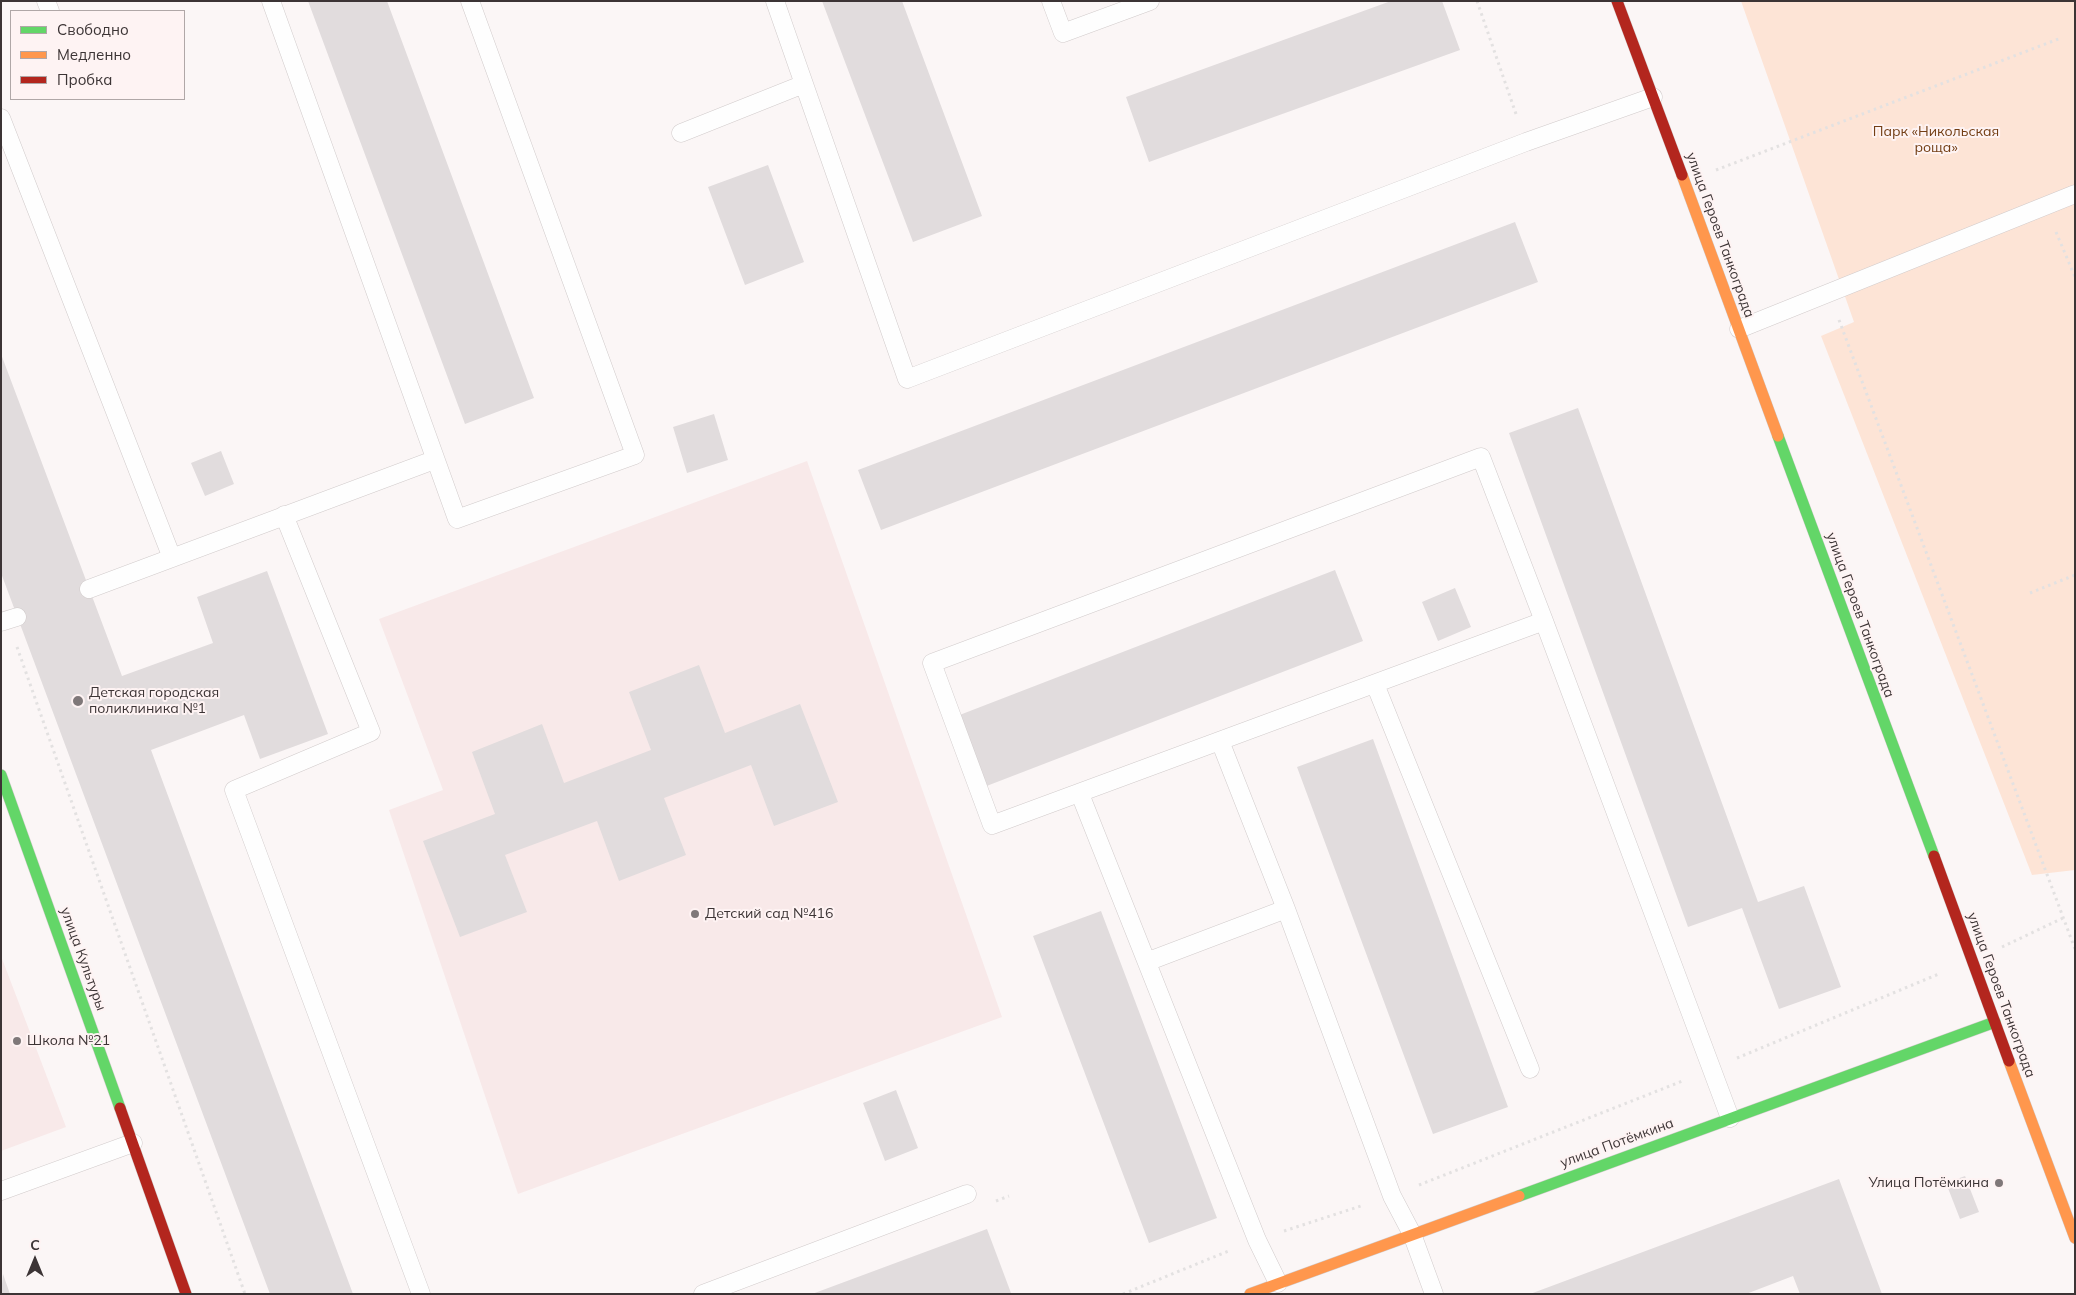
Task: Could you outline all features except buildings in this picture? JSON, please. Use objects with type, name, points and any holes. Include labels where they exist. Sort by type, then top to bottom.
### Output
[{"type":"street","name":"улица Героев Танкограда","points":[[1617,1],[2075,1238]]},
{"type":"street","name":"улица Культуры","points":[[1,775],[186,1294]]},
{"type":"street","name":"улица Потёмкина","points":[[1250,1294],[1995,1022]]},
{"type":"lane","points":[[272,1],[434,460],[457,519],[634,455],[470,1]]},
{"type":"lane","points":[[775,1],[908,378],[1526,142],[1653,97]]},
{"type":"lane","points":[[1051,1],[1063,33],[1150,1]]},
{"type":"lane","points":[[681,133],[804,84]]},
{"type":"lane","points":[[1,118],[172,558]]},
{"type":"lane","points":[[1739,330],[2075,194]]},
{"type":"lane","points":[[1544,621],[1080,794],[992,824],[932,663],[1481,457],[1544,621],[1730,1118]]},
{"type":"lane","points":[[89,589],[434,460]]},
{"type":"lane","points":[[284,515],[370,732],[234,790],[421,1294]]},
{"type":"lane","points":[[1375,684],[1530,1069]]},
{"type":"lane","points":[[1220,741],[1286,909],[1392,1196],[1412,1234],[1434,1294]]},
{"type":"lane","points":[[1080,794],[1149,961],[1257,1240],[1278,1283]]},
{"type":"lane","points":[[1149,961],[1286,909]]},
{"type":"lane","points":[[1,1191],[133,1143]]},
{"type":"lane","points":[[703,1294],[967,1194]]},
{"type":"path","points":[[1477,1],[1526,142]]},
{"type":"path","points":[[1684,182],[2061,38]]},
{"type":"path","points":[[2045,206],[2075,277]]},
{"type":"path","points":[[1829,293],[2075,949]]},
{"type":"path","points":[[2030,593],[2075,575]]},
{"type":"path","points":[[9,620],[245,1294]]},
{"type":"path","points":[[1123,1294],[1257,1240],[1392,1196],[1711,1069],[1972,961],[2062,918]]},
{"type":"shaded area","name":"Детский сад №416","points":[[807,461],[1002,1017],[518,1194],[389,810],[443,790],[379,619]]},
{"type":"shaded area","name":"Школа №21","points":[[1,956],[66,1127],[1,1151]]},
{"type":"green space","name":"Парк «Никольская роща»","points":[[1741,1],[2075,1],[2075,870],[2032,875],[1821,336],[1854,322]]},
{"type":"traffic: fast","points":[[1778,436],[1934,856]]},
{"type":"traffic: fast","points":[[1,775],[120,1108]]},
{"type":"traffic: fast","points":[[1519,1196],[1995,1022]]},
{"type":"traffic: slow","points":[[1682,175],[1778,436]]},
{"type":"traffic: slow","points":[[2009,1061],[2075,1238]]},
{"type":"traffic: slow","points":[[1250,1294],[1519,1196]]},
{"type":"traffic: jam","points":[[1617,1],[1682,175]]},
{"type":"traffic: jam","points":[[1934,856],[2009,1061]]},
{"type":"traffic: jam","points":[[120,1108],[186,1294]]},
{"type":"place","name":"Детская городская поликлиника №1","points":[[78,701]]},
{"type":"place","name":"Детский сад №416","points":[[695,914]]},
{"type":"place","name":"Школа №21","points":[[17,1041]]},
{"type":"place","name":"Улица Потёмкина","points":[[1999,1183]]}]
